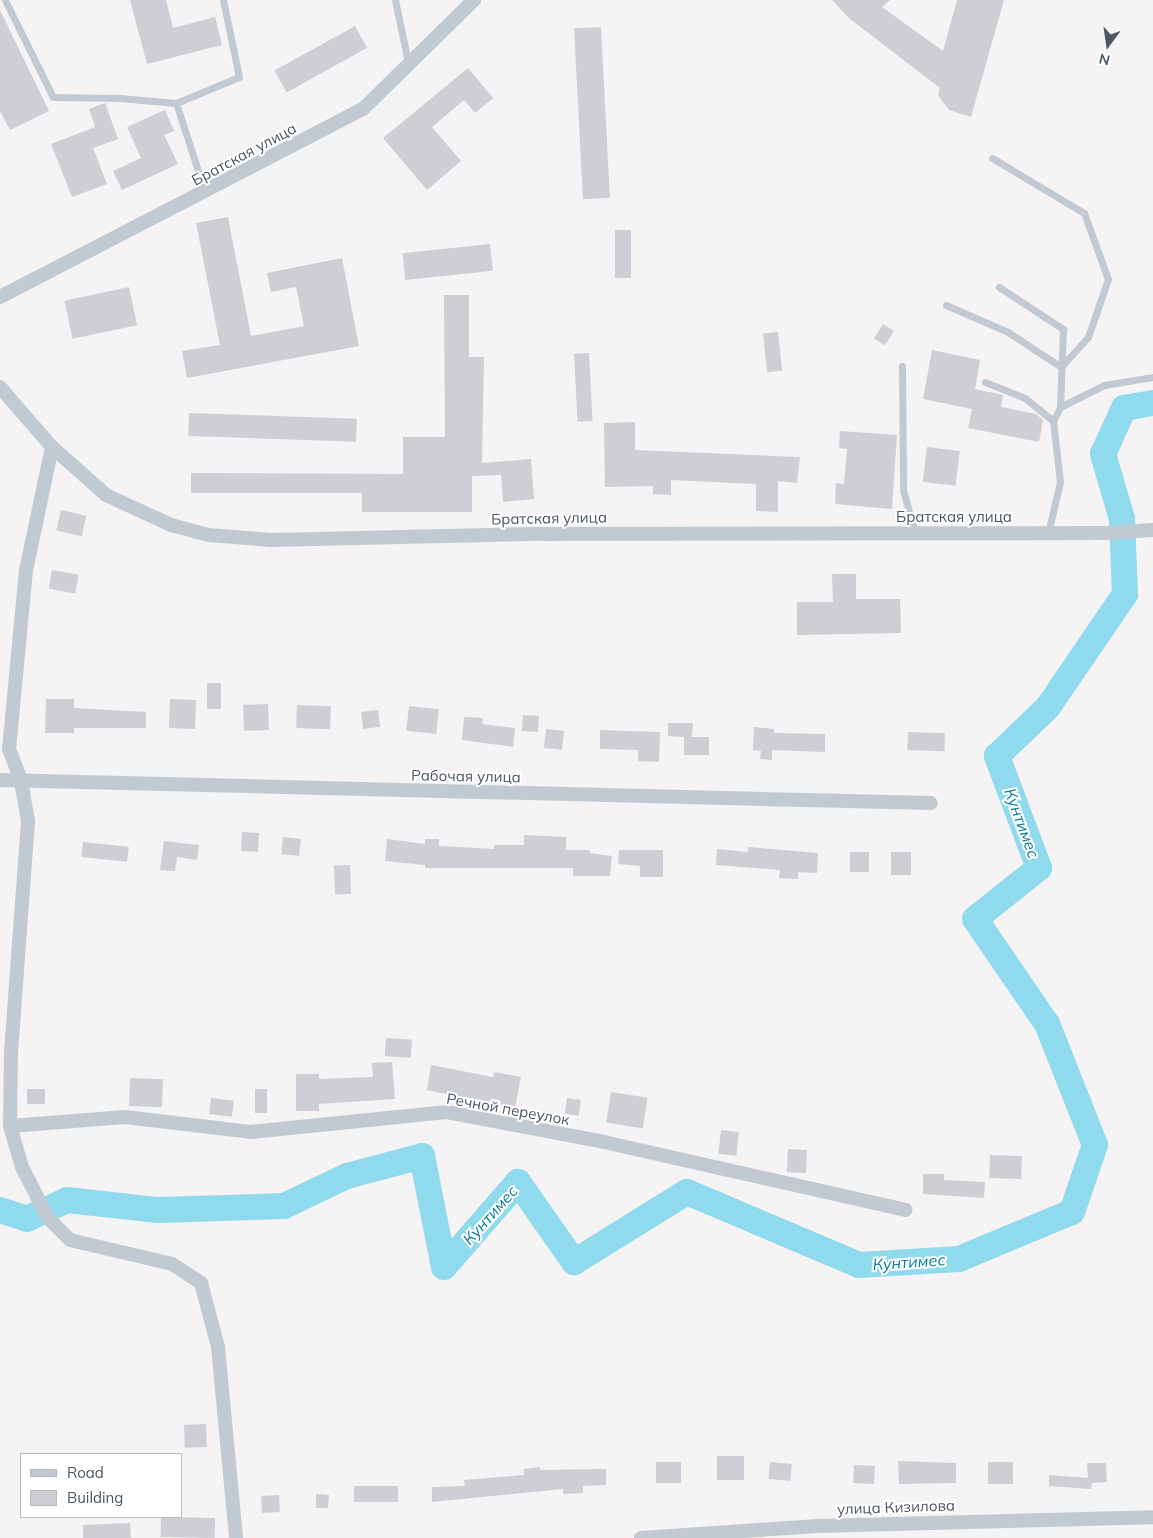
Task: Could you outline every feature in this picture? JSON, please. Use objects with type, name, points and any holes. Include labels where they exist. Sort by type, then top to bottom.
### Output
[{"type":"street","name":"Братская улица","points":[[0,296],[205,192],[362,109],[408,62],[474,0]]},
{"type":"street","name":"Братская улица","points":[[0,387],[52,447],[106,495],[171,526],[208,535],[271,540],[542,534],[1106,533],[1147,530]]},
{"type":"street","points":[[52,447],[26,570],[9,749],[21,782],[28,821],[5,1052],[10,1126],[22,1167],[48,1218],[70,1240],[172,1264],[201,1283],[218,1347],[236,1538]]},
{"type":"street","name":"Рабочая улица","points":[[0,780],[931,803]]},
{"type":"street","name":"Речной переулок","points":[[10,1126],[125,1117],[250,1132],[447,1112],[604,1142],[905,1210]]},
{"type":"street","name":"улица Кизилова","points":[[642,1538],[818,1526],[1153,1517]]},
{"type":"lane","points":[[5,0],[53,97],[120,98],[176,103],[239,77],[223,0]]},
{"type":"lane","points":[[395,0],[408,62]]},
{"type":"lane","points":[[176,103],[205,192]]},
{"type":"lane","points":[[992,158],[1084,213],[1108,279],[1088,337],[1062,367]]},
{"type":"lane","points":[[999,287],[1063,330],[1060,408],[1053,421],[1060,482],[1048,533]]},
{"type":"lane","points":[[946,305],[1008,332],[1062,367]]},
{"type":"lane","points":[[902,366],[903,490],[915,533]]},
{"type":"lane","points":[[1060,408],[1104,386],[1153,377]]},
{"type":"lane","points":[[985,382],[1024,398],[1053,421]]},
{"type":"building","points":[[130,0],[166,0],[173,28],[215,17],[222,45],[147,64]]},
{"type":"building","points":[[832,0],[890,0],[882,7],[943,51],[957,0],[1004,0],[971,117],[949,110],[938,95],[940,88],[850,19]]},
{"type":"building","points":[[0,10],[49,111],[10,130],[0,111]]},
{"type":"building","points":[[355,26],[367,48],[287,92],[275,71]]},
{"type":"building","points":[[601,27],[610,198],[583,199],[574,28]]},
{"type":"building","points":[[468,68],[493,98],[475,113],[464,100],[432,127],[461,161],[427,190],[383,138]]},
{"type":"building","points":[[105,103],[118,139],[93,148],[107,184],[72,197],[51,144],[95,127],[89,109]]},
{"type":"building","points":[[165,110],[174,131],[164,135],[178,164],[122,190],[113,171],[141,158],[127,127]]},
{"type":"building","points":[[228,217],[251,336],[304,326],[296,287],[271,292],[267,273],[342,258],[359,346],[187,378],[182,351],[220,345],[196,223]]},
{"type":"building","points":[[615,230],[631,230],[631,278],[615,278]]},
{"type":"building","points":[[490,244],[493,271],[405,280],[402,253]]},
{"type":"building","points":[[129,287],[137,325],[73,339],[64,301]]},
{"type":"building","points":[[444,295],[469,295],[469,357],[484,357],[482,463],[531,459],[534,499],[503,502],[501,475],[472,476],[472,512],[362,512],[362,493],[191,493],[191,473],[403,474],[403,437],[445,437]]},
{"type":"building","points":[[883,324],[894,331],[885,345],[874,338]]},
{"type":"building","points":[[778,332],[782,371],[767,372],[763,334]]},
{"type":"building","points":[[932,350],[980,360],[975,389],[1003,395],[1001,407],[1036,414],[1043,420],[1039,442],[968,428],[972,409],[923,399]]},
{"type":"building","points":[[589,353],[593,421],[578,422],[574,354]]},
{"type":"building","points":[[189,413],[357,419],[356,442],[188,436]]},
{"type":"building","points":[[635,422],[635,450],[800,457],[797,483],[778,481],[778,512],[756,511],[756,484],[671,480],[671,495],[653,494],[653,486],[605,487],[604,423]]},
{"type":"building","points":[[840,431],[897,435],[892,509],[835,504],[836,483],[844,484],[847,449],[839,448]]},
{"type":"building","points":[[927,447],[960,451],[955,486],[923,482]]},
{"type":"building","points":[[61,510],[86,516],[82,536],[56,530]]},
{"type":"building","points":[[52,570],[79,575],[75,593],[49,589]]},
{"type":"building","points":[[832,574],[856,574],[856,599],[900,599],[901,633],[797,635],[797,602],[833,602]]},
{"type":"building","points":[[207,683],[221,683],[221,709],[207,709]]},
{"type":"building","points":[[46,699],[74,699],[74,708],[146,712],[146,728],[74,728],[74,733],[45,733]]},
{"type":"building","points":[[170,699],[196,700],[195,729],[169,728]]},
{"type":"building","points":[[268,704],[269,730],[244,731],[243,705]]},
{"type":"building","points":[[297,705],[331,706],[330,729],[296,728]]},
{"type":"building","points":[[409,706],[439,709],[436,734],[406,731]]},
{"type":"building","points":[[378,710],[380,727],[363,729],[361,712]]},
{"type":"building","points":[[523,715],[539,716],[538,732],[522,731]]},
{"type":"building","points":[[464,717],[483,718],[482,724],[515,728],[513,747],[462,740]]},
{"type":"building","points":[[668,723],[693,723],[692,737],[709,737],[709,755],[684,755],[684,737],[668,736]]},
{"type":"building","points":[[754,727],[774,729],[774,733],[825,734],[825,752],[772,750],[772,760],[760,759],[761,751],[753,750]]},
{"type":"building","points":[[546,729],[564,731],[562,750],[544,748]]},
{"type":"building","points":[[600,730],[660,732],[659,762],[638,761],[638,750],[600,749]]},
{"type":"building","points":[[908,732],[945,733],[944,751],[907,750]]},
{"type":"building","points":[[242,832],[259,833],[258,852],[241,851]]},
{"type":"building","points":[[524,835],[566,837],[566,850],[590,850],[590,853],[612,856],[610,876],[573,876],[573,868],[425,868],[425,865],[385,861],[387,839],[425,844],[425,839],[439,839],[439,846],[494,849],[494,845],[524,845]]},
{"type":"building","points":[[283,837],[301,839],[299,856],[281,854]]},
{"type":"building","points":[[164,841],[199,845],[197,860],[177,857],[175,871],[160,870]]},
{"type":"building","points":[[83,842],[129,847],[127,862],[81,857]]},
{"type":"building","points":[[748,847],[818,853],[817,873],[798,872],[798,879],[779,878],[780,870],[716,865],[717,849],[748,852]]},
{"type":"building","points":[[619,850],[663,850],[663,877],[640,877],[640,866],[618,864]]},
{"type":"building","points":[[850,852],[869,852],[869,872],[850,872]]},
{"type":"building","points":[[891,852],[911,852],[911,875],[891,875]]},
{"type":"building","points":[[350,865],[351,894],[335,895],[334,866]]},
{"type":"building","points":[[386,1038],[412,1040],[411,1058],[385,1056]]},
{"type":"building","points":[[392,1062],[395,1099],[319,1104],[319,1111],[296,1111],[296,1074],[319,1074],[319,1079],[373,1077],[372,1063]]},
{"type":"building","points":[[431,1065],[493,1077],[494,1072],[521,1077],[515,1108],[427,1090]]},
{"type":"building","points":[[130,1078],[163,1079],[162,1107],[129,1106]]},
{"type":"building","points":[[27,1089],[45,1089],[45,1104],[27,1104]]},
{"type":"building","points":[[255,1089],[267,1089],[267,1113],[255,1113]]},
{"type":"building","points":[[611,1092],[648,1098],[643,1128],[606,1123]]},
{"type":"building","points":[[211,1098],[234,1101],[232,1117],[209,1114]]},
{"type":"building","points":[[567,1098],[581,1100],[579,1116],[565,1114]]},
{"type":"building","points":[[721,1130],[739,1132],[736,1156],[718,1154]]},
{"type":"building","points":[[788,1149],[807,1150],[806,1173],[787,1172]]},
{"type":"building","points":[[990,1155],[1022,1156],[1021,1179],[989,1178]]},
{"type":"building","points":[[923,1174],[944,1174],[944,1180],[985,1182],[984,1198],[923,1194]]},
{"type":"building","points":[[206,1424],[207,1447],[185,1448],[184,1425]]},
{"type":"building","points":[[717,1456],[744,1456],[744,1480],[717,1480]]},
{"type":"building","points":[[898,1461],[956,1463],[956,1483],[899,1484]]},
{"type":"building","points":[[656,1462],[681,1462],[681,1483],[656,1483]]},
{"type":"building","points":[[770,1462],[792,1464],[790,1481],[769,1479]]},
{"type":"building","points":[[988,1462],[1013,1462],[1013,1484],[988,1484]]},
{"type":"building","points":[[1087,1463],[1106,1463],[1107,1482],[1092,1483],[1091,1489],[1049,1486],[1049,1475],[1088,1478]]},
{"type":"building","points":[[854,1465],[875,1466],[874,1484],[853,1483]]},
{"type":"building","points":[[540,1467],[540,1470],[606,1469],[606,1485],[583,1486],[583,1493],[563,1494],[563,1489],[432,1502],[432,1487],[465,1486],[464,1480],[524,1475],[524,1469]]},
{"type":"building","points":[[354,1486],[398,1486],[398,1502],[354,1502]]},
{"type":"building","points":[[316,1494],[329,1495],[328,1508],[316,1508]]},
{"type":"building","points":[[279,1495],[280,1512],[262,1513],[261,1496]]},
{"type":"building","points":[[161,1518],[215,1518],[215,1538],[161,1537]]},
{"type":"building","points":[[130,1523],[131,1538],[83,1538],[83,1525]]},
{"type":"waterway","name":"Кунтимес","points":[[0,1210],[27,1219],[67,1200],[158,1210],[284,1206],[347,1176],[422,1156],[444,1267],[518,1182],[574,1262],[687,1192],[859,1265],[959,1259],[1072,1212],[1095,1145],[1047,1024],[975,919],[1039,868],[997,756],[1048,707],[1125,594],[1122,519],[1103,454],[1124,408],[1153,403]]}]
